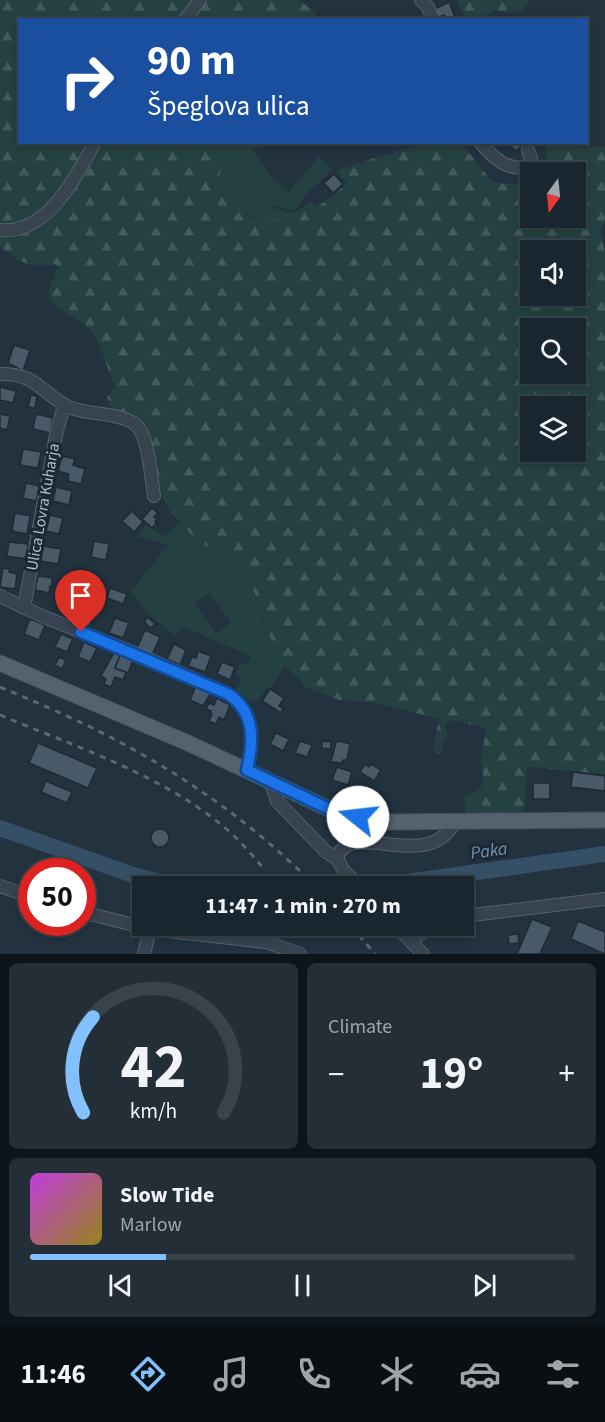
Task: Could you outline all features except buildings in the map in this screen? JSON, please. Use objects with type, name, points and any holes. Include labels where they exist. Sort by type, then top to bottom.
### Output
[{"type":"main road","points":[[0,663],[179,739],[327,808],[358,817],[387,822],[605,820]]},
{"type":"street","points":[[186,18],[200,0]]},
{"type":"street","points":[[421,0],[428,7],[432,18]]},
{"type":"street","points":[[0,230],[25,227],[46,213],[74,179],[95,144]]},
{"type":"street","points":[[482,144],[503,163],[516,169],[528,167],[531,159],[528,150]]},
{"type":"street","points":[[0,374],[13,374],[34,381],[64,405],[136,425],[147,448],[154,496]]},
{"type":"street","name":"Ulica Lovra Kuharja","points":[[24,608],[56,435],[64,405]]},
{"type":"street","points":[[0,596],[147,658],[239,701],[249,718],[251,744],[247,770]]},
{"type":"street","points":[[272,783],[277,801],[350,876]]},
{"type":"street","points":[[340,865],[342,848],[352,843],[428,845],[440,840],[450,832],[455,821]]},
{"type":"street","points":[[0,886],[18,892]]},
{"type":"street","points":[[474,915],[605,899]]},
{"type":"street","points":[[96,916],[132,924]]},
{"type":"street","points":[[144,954],[148,936]]},
{"type":"street","points":[[220,936],[279,945],[300,954]]},
{"type":"street","points":[[406,936],[423,954]]},
{"type":"street","points":[[410,940],[417,936]]},
{"type":"green space","points":[[0,0],[298,0],[315,11],[317,18],[18,18],[18,144],[229,144],[224,153],[217,187],[228,200],[247,215],[261,220],[284,217],[298,211],[310,201],[317,207],[347,184],[337,171],[423,144],[456,144],[465,148],[492,181],[505,184],[520,183],[520,228],[586,228],[586,162],[545,162],[546,150],[543,144],[573,144],[581,148],[605,146],[605,218],[601,231],[605,254],[605,774],[527,767],[525,807],[522,813],[465,814],[465,797],[481,788],[483,773],[481,760],[486,728],[452,720],[445,725],[448,735],[443,744],[443,753],[437,754],[433,749],[439,719],[372,702],[340,700],[304,687],[285,666],[272,641],[248,575],[194,538],[168,508],[161,495],[149,442],[114,415],[107,397],[115,387],[96,339],[87,326],[58,308],[50,298],[50,286],[58,267],[54,264],[38,266],[25,263],[0,246]]},
{"type":"green space","points":[[457,0],[529,0],[520,11],[497,10],[478,18],[465,18]]},
{"type":"green space","points":[[229,144],[264,144],[253,150],[270,175],[288,193],[318,157],[333,169],[307,193],[297,208],[292,210],[272,207],[285,212],[294,212],[284,218],[262,219],[251,216],[231,204],[217,187],[224,152]]},
{"type":"green space","points":[[180,522],[194,538],[248,575],[265,625],[285,666],[272,687],[266,688],[258,701],[253,702],[234,693],[242,679],[235,675],[240,663],[247,665],[251,656],[183,627],[175,635],[148,614],[131,591],[168,545],[136,537],[147,523],[163,537]],"holes":[[[209,593],[231,622],[216,633],[195,604]]]},
{"type":"waterway","name":"Paka","points":[[0,828],[136,876]]},
{"type":"waterway","name":"Paka","points":[[450,876],[605,854]]},
{"type":"railway","points":[[0,687],[98,731],[167,769],[245,823],[305,876]]},
{"type":"railway","points":[[0,715],[87,750],[173,792],[230,832],[265,870]]},
{"type":"railway","points":[[360,936],[375,954]]},
{"type":"route","points":[[81,632],[137,654],[239,701],[249,718],[251,744],[247,770],[327,808],[358,817]]}]
